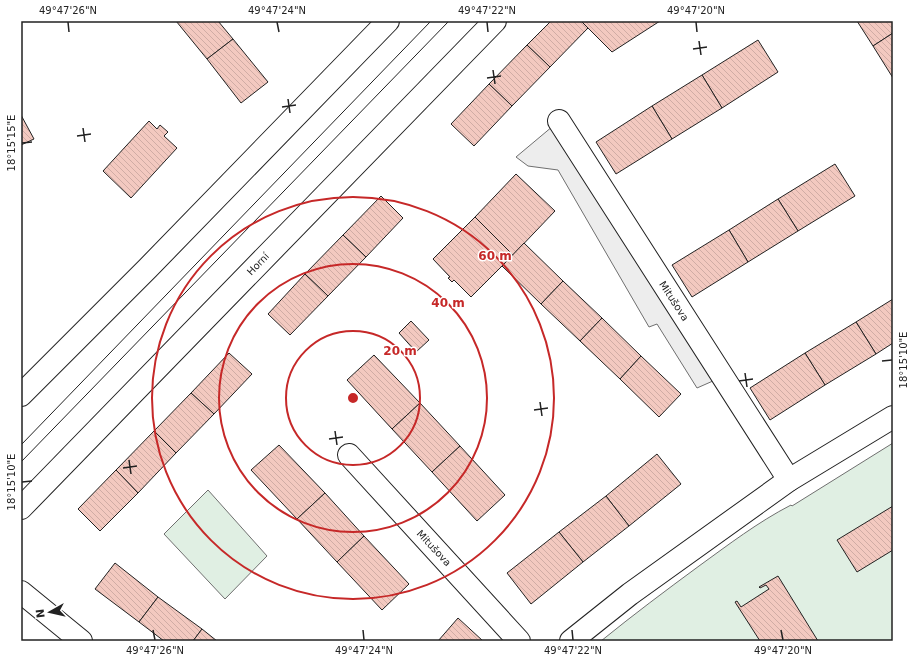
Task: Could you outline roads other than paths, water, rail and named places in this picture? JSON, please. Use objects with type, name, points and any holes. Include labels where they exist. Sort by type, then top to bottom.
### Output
[{"type":"street","points":[[21,395],[154,263],[388,21]]},
{"type":"street","name":"Horní","points":[[21,508],[495,21]]},
{"type":"street","name":"Mitušova","points":[[559,121],[789,480]]},
{"type":"street","points":[[571,641],[630,594],[789,480],[893,417]]},
{"type":"street","name":"Mitušova","points":[[349,455],[519,641]]},
{"type":"street","points":[[21,592],[81,641]]},
{"type":"tram line","points":[[21,445],[431,21]]},
{"type":"tram line","points":[[21,462],[449,21]]}]
